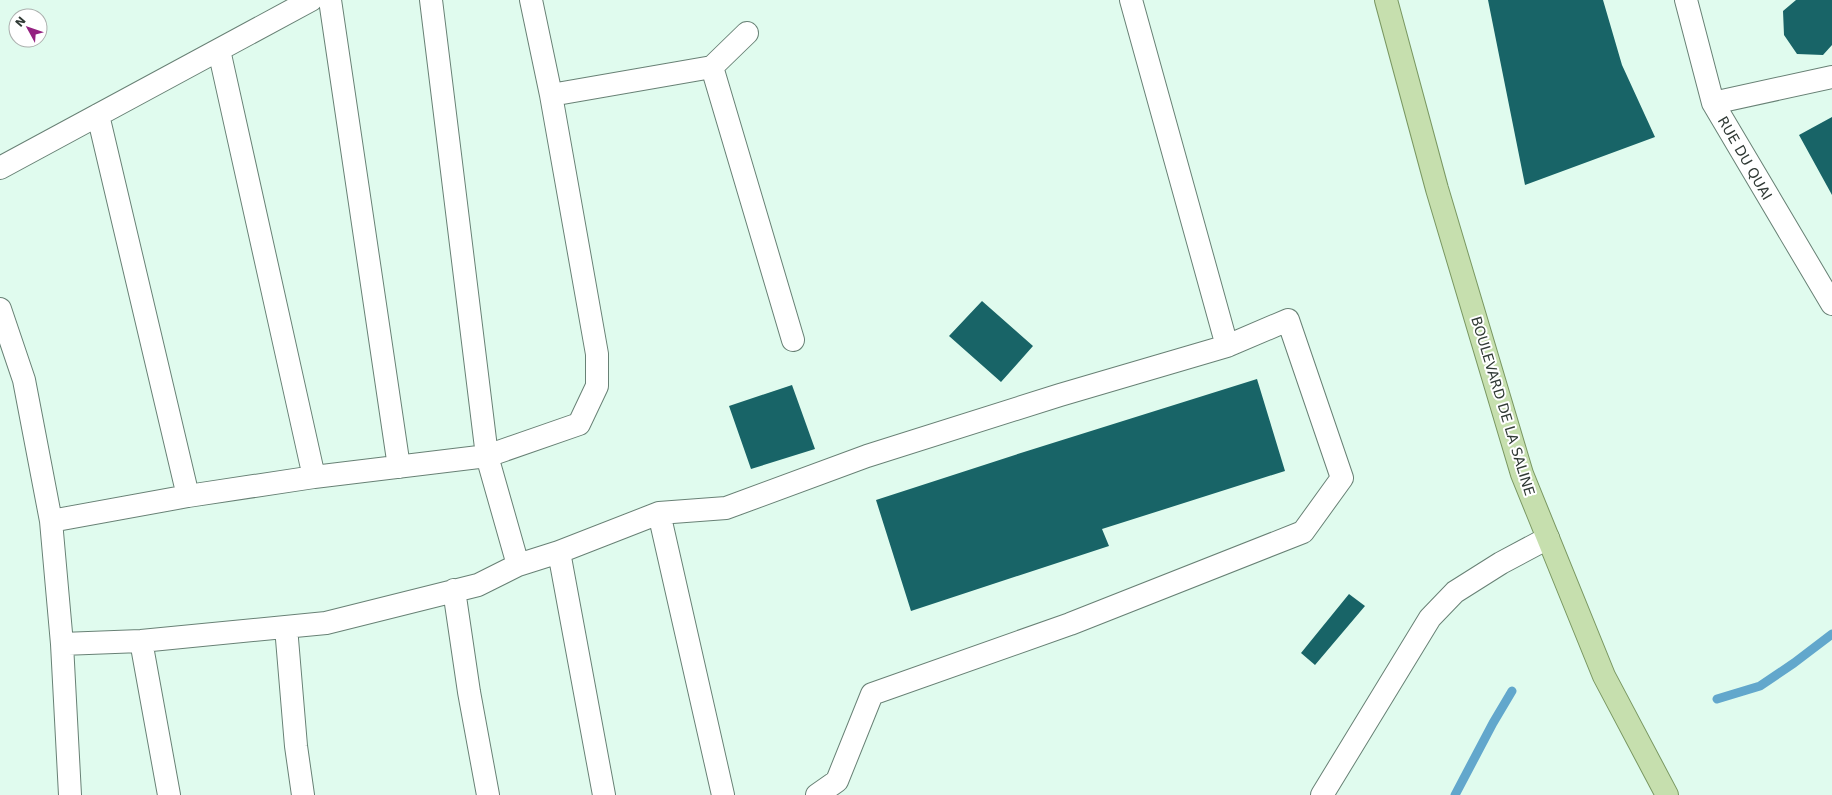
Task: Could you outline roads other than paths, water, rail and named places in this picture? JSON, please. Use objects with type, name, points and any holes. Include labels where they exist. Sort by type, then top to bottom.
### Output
[{"type":"main road","name":"BOULEVARD DE LA SALINE","points":[[1386,0],[1437,189],[1522,474],[1604,676],[1667,795]]},
{"type":"street","points":[[0,168],[311,0]]},
{"type":"street","points":[[330,0],[399,467]]},
{"type":"street","points":[[431,0],[487,456],[518,565]]},
{"type":"street","points":[[51,522],[188,496],[314,477],[487,456],[579,424],[597,386],[597,354],[551,95],[531,0]]},
{"type":"street","points":[[1131,0],[1226,346]]},
{"type":"street","name":"RUE DU QUAI","points":[[1686,0],[1713,103],[1766,196],[1832,304]]},
{"type":"street","points":[[551,95],[712,67],[747,33]]},
{"type":"street","points":[[219,50],[314,477]]},
{"type":"street","points":[[712,67],[793,340]]},
{"type":"street","points":[[1713,103],[1832,78]]},
{"type":"street","points":[[98,115],[188,496]]},
{"type":"street","points":[[0,309],[24,380],[51,522],[62,644],[70,795]]},
{"type":"street","points":[[62,644],[141,641],[326,623],[478,585],[518,565],[558,552],[660,512],[726,508],[867,456],[1060,395],[1226,346],[1288,320],[1342,478],[1303,532],[1070,624],[872,694],[838,788],[817,795]]},
{"type":"street","points":[[660,512],[723,795]]},
{"type":"street","points":[[1322,795],[1430,618],[1455,592],[1500,563],[1548,538]]},
{"type":"street","points":[[558,552],[604,795]]},
{"type":"street","points":[[454,590],[469,692],[488,795]]},
{"type":"street","points":[[286,627],[296,746],[302,795]]},
{"type":"street","points":[[141,641],[169,795]]},
{"type":"waterway","points":[[1717,699],[1760,686],[1794,663],[1832,634]]},
{"type":"waterway","points":[[1455,795],[1493,723],[1512,691]]}]
